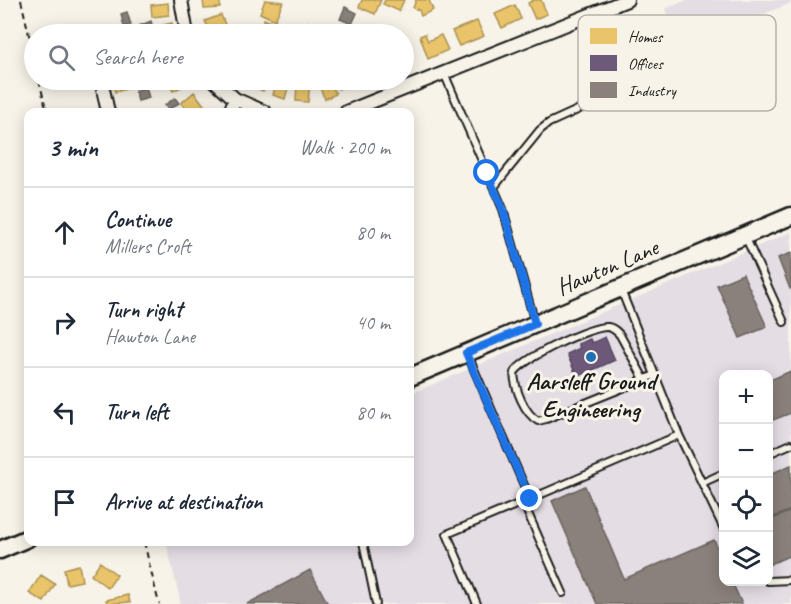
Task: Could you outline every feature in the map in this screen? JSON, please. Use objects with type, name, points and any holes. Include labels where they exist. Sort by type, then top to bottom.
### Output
[{"type":"street","points":[[181,0],[185,24]]},
{"type":"street","points":[[589,15],[627,0]]},
{"type":"street","points":[[414,85],[578,20]]},
{"type":"street","points":[[102,90],[107,108]]},
{"type":"street","points":[[225,90],[235,99],[256,108]]},
{"type":"street","points":[[356,108],[401,90]]},
{"type":"street","points":[[232,108],[235,99]]},
{"type":"street","name":"Hawton Lane","points":[[414,375],[791,216]]},
{"type":"street","points":[[0,550],[24,540]]},
{"type":"lane","points":[[444,73],[494,187],[535,324]]},
{"type":"lane","points":[[494,187],[540,130],[549,123],[578,110]]},
{"type":"lane","points":[[744,236],[784,322]]},
{"type":"lane","points":[[620,288],[679,435],[719,520]]},
{"type":"lane","points":[[644,379],[620,335],[615,329],[608,327],[586,333],[534,357],[518,366],[514,373],[519,395],[531,417],[538,421],[655,375]]},
{"type":"lane","points":[[466,353],[563,593]]},
{"type":"lane","points":[[477,604],[447,534],[679,435]]},
{"type":"lane","points":[[773,452],[791,444]]},
{"type":"lane","points":[[702,483],[719,475]]},
{"type":"lane","points":[[364,546],[376,604]]},
{"type":"lane","points":[[773,581],[791,580]]},
{"type":"path","points":[[21,0],[27,24]]},
{"type":"path","points":[[41,90],[45,108]]},
{"type":"path","points":[[145,546],[159,604]]},
{"type":"shaded area","points":[[687,0],[791,0],[791,3],[761,15],[667,15],[665,9]]},
{"type":"shaded area","points":[[791,232],[791,604],[181,604],[167,546],[414,546],[414,392]]},
{"type":"building: Homes","points":[[203,0],[220,0],[220,8],[204,9]]},
{"type":"building: Homes","points":[[265,0],[283,2],[275,20],[260,13]]},
{"type":"building: Homes","points":[[362,0],[381,0],[375,14],[359,7]]},
{"type":"building: Homes","points":[[385,0],[404,0],[399,11],[383,4]]},
{"type":"building: Homes","points":[[416,0],[429,0],[433,10],[421,16],[419,10],[413,8]]},
{"type":"building: Homes","points":[[541,0],[547,14],[535,19],[528,3]]},
{"type":"building: Homes","points":[[168,3],[169,15],[152,17],[151,5]]},
{"type":"building: Homes","points":[[515,5],[521,19],[502,28],[495,14]]},
{"type":"building: Homes","points":[[221,15],[225,24],[206,24],[205,21]]},
{"type":"building: Homes","points":[[264,19],[276,24],[263,24]]},
{"type":"building: Homes","points":[[477,21],[484,36],[459,46],[452,31]]},
{"type":"building: Homes","points":[[425,34],[428,41],[441,35],[448,50],[428,59],[420,36]]},
{"type":"building: Homes","points":[[274,90],[287,90],[285,99],[273,95]]},
{"type":"building: Homes","points":[[297,90],[309,90],[308,102],[296,101]]},
{"type":"building: Homes","points":[[321,90],[334,90],[336,94],[325,99]]},
{"type":"building: Homes","points":[[194,92],[204,105],[200,108],[185,108],[181,103]]},
{"type":"building: Homes","points":[[100,562],[117,575],[108,588],[91,575]]},
{"type":"building: Homes","points":[[79,565],[82,581],[67,584],[64,569]]},
{"type":"building: Homes","points":[[41,575],[55,584],[44,602],[29,593]]},
{"type":"building: Homes","points":[[128,595],[130,602],[107,604],[106,600]]},
{"type":"building: Offices","name":"Aarsleff Ground Engineering","points":[[605,337],[615,360],[577,377],[567,354],[580,348],[578,344],[590,339],[592,343]]},
{"type":"building: Industry","points":[[345,7],[357,13],[352,24],[340,19]]},
{"type":"building: Industry","points":[[127,12],[131,24],[123,24],[121,14]]},
{"type":"building: Industry","points":[[147,90],[149,98],[138,101],[135,91]]},
{"type":"building: Industry","points":[[175,98],[179,103],[171,108],[167,108],[165,105]]},
{"type":"building: Industry","points":[[791,253],[791,288],[790,289],[778,258]]},
{"type":"building: Industry","points":[[743,274],[767,327],[740,338],[717,285]]},
{"type":"building: Industry","points":[[791,371],[791,413],[773,420],[773,379]]},
{"type":"building: Industry","points":[[791,465],[791,510],[773,517],[773,478],[773,473]]},
{"type":"building: Industry","points":[[585,486],[624,579],[714,540],[719,551],[719,586],[734,586],[742,604],[597,604],[552,501]]},
{"type":"building: Industry","points":[[791,511],[791,555],[773,563],[773,532],[773,519]]},
{"type":"building: Industry","points":[[310,570],[328,604],[247,604]]},
{"type":"place","name":"Aarsleff Ground Engineering","points":[[591,357]]},
{"type":"route","points":[[487,173],[503,209],[535,324],[466,353],[530,499]]}]
